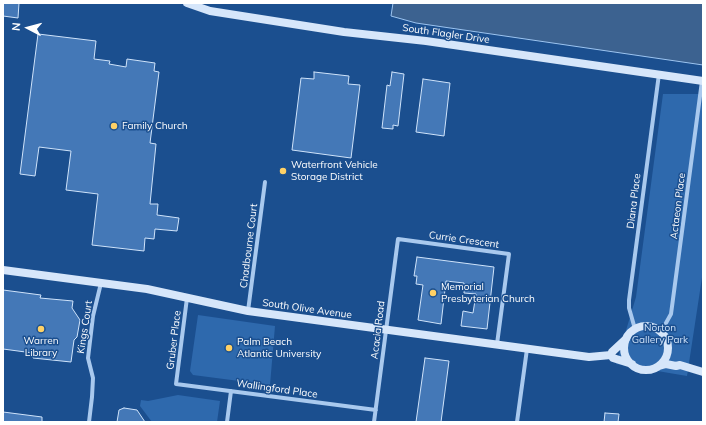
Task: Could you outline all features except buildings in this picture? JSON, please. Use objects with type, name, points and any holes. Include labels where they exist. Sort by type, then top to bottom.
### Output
[{"type":"street","name":"South Flagler Drive","points":[[187,3],[210,11],[344,32],[426,41],[703,81]]},
{"type":"street","name":"Diana Place","points":[[635,329],[629,300],[659,74]]},
{"type":"street","name":"Actaeon Place","points":[[661,332],[672,314],[703,81]]},
{"type":"street","name":"Chadbourne Court","points":[[248,311],[265,182]]},
{"type":"street","name":"Acacia Road","points":[[374,422],[398,239]]},
{"type":"street","name":"Currie Crescent","points":[[398,239],[509,254],[498,344]]},
{"type":"street","name":"South Olive Avenue","points":[[3,270],[147,289],[248,311],[589,357],[611,355],[613,358],[632,364]]},
{"type":"street","name":"Kings Court","points":[[89,422],[93,378],[88,358],[93,316],[101,282]]},
{"type":"street","name":"Gruber Place","points":[[176,384],[188,298]]},
{"type":"street","points":[[611,355],[612,352],[635,329],[648,326],[661,332],[674,358],[680,365]]},
{"type":"street","points":[[626,339],[625,352],[632,364],[642,369],[648,370],[666,364],[676,366],[680,365],[703,372]]},
{"type":"street","points":[[659,366],[664,361],[668,347]]},
{"type":"street","points":[[517,422],[527,348]]},
{"type":"street","name":"Wallingford Place","points":[[176,384],[376,410]]},
{"type":"street","points":[[227,422],[231,391]]},
{"type":"green space","name":"Norton Gallery Park","points":[[663,94],[703,94],[703,271],[687,376],[616,364],[636,297]]},
{"type":"green space","points":[[198,315],[275,326],[270,385],[193,375],[190,371]]},
{"type":"green space","points":[[178,395],[220,401],[217,422],[152,422],[140,406],[141,400],[148,401]]},
{"type":"shaded area","points":[[393,3],[703,3],[703,65],[416,23],[391,16]]},
{"type":"place","name":"Family Church","points":[[114,126]]},
{"type":"place","name":"Waterfront Vehicle Storage District","points":[[283,171]]},
{"type":"place","name":"Memorial Presbyterian Church","points":[[433,293]]},
{"type":"place","name":"Warren Library","points":[[41,329]]},
{"type":"place","name":"Palm Beach Atlantic University","points":[[229,348]]}]
